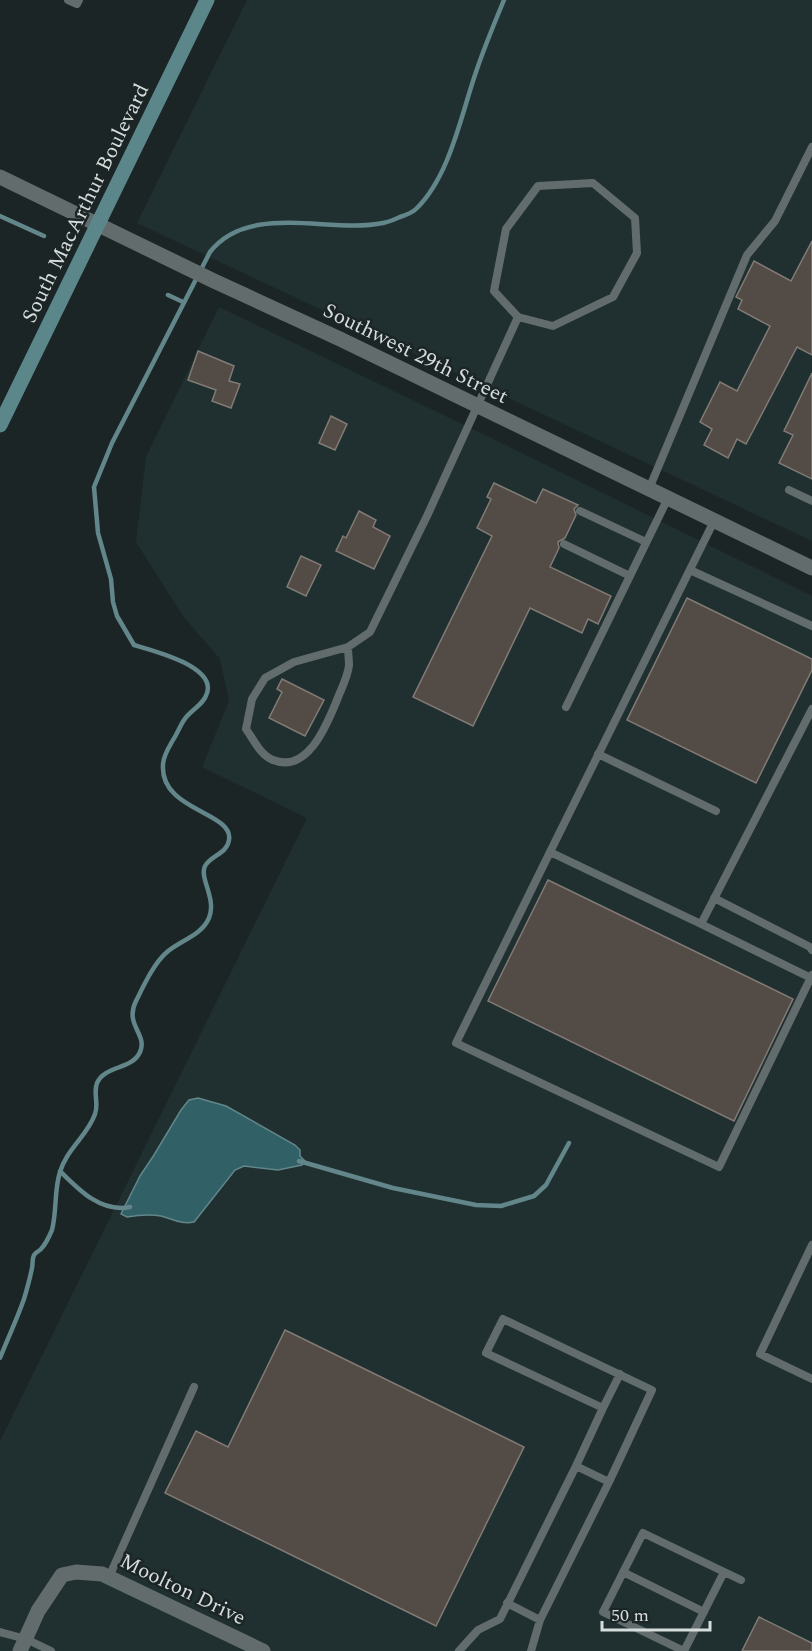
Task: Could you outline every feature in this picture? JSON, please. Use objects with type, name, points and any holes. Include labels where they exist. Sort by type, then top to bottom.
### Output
[{"type":"main road","name":"South MacArthur Boulevard","points":[[0,425],[207,0]]},
{"type":"street","name":"Southwest 29th Street","points":[[0,177],[97,226],[340,339],[812,568]]},
{"type":"street","name":"Moolton Drive","points":[[23,1645],[38,1611],[62,1575],[76,1572],[102,1574],[262,1651]]},
{"type":"lane","points":[[68,0],[77,4],[79,0]]},
{"type":"lane","points":[[649,489],[747,255],[776,221],[812,147]]},
{"type":"lane","points":[[593,183],[635,218],[637,253],[633,262],[613,297],[553,326],[518,317],[494,291],[506,229],[538,186],[593,183]]},
{"type":"lane","points":[[348,647],[349,667],[342,686],[324,730],[310,750],[293,761],[274,760],[261,752],[246,729],[252,699],[265,678],[294,662],[348,647],[370,632],[518,317]]},
{"type":"lane","points":[[789,490],[812,501]]},
{"type":"lane","points":[[566,707],[668,498]]},
{"type":"lane","points":[[580,511],[646,542]]},
{"type":"lane","points":[[550,852],[811,976],[719,1167],[456,1043],[598,754],[714,521]]},
{"type":"lane","points":[[564,544],[630,576]]},
{"type":"lane","points":[[690,570],[812,626]]},
{"type":"lane","points":[[701,924],[812,709]]},
{"type":"lane","points":[[598,754],[716,811]]},
{"type":"lane","points":[[714,898],[810,947],[812,951]]},
{"type":"lane","points":[[812,1245],[760,1354],[812,1380]]},
{"type":"lane","points":[[531,1651],[540,1620],[652,1390],[503,1319],[486,1353],[603,1408]]},
{"type":"lane","points":[[459,1651],[478,1630],[500,1618],[620,1374]]},
{"type":"lane","points":[[109,1577],[194,1387]]},
{"type":"lane","points":[[576,1466],[609,1482]]},
{"type":"lane","points":[[723,1572],[684,1651],[603,1612],[643,1533],[741,1580]]},
{"type":"lane","points":[[623,1572],[704,1612]]},
{"type":"lane","points":[[507,1603],[540,1620]]},
{"type":"lane","points":[[0,1632],[23,1645],[51,1651]]},
{"type":"shaded area","points":[[247,0],[812,0],[812,541],[137,223]]},
{"type":"shaded area","points":[[219,307],[812,596],[812,1651],[0,1651],[0,1441],[307,818],[202,767],[229,701],[220,659],[183,616],[136,542],[146,457]]},
{"type":"water","points":[[198,1098],[226,1106],[295,1145],[305,1161],[302,1165],[278,1170],[244,1166],[235,1170],[194,1222],[181,1222],[157,1215],[127,1217],[121,1214],[140,1176],[181,1110],[189,1100]]},
{"type":"building","points":[[812,241],[812,355],[797,347],[746,444],[737,439],[728,458],[704,445],[712,429],[700,422],[720,382],[737,391],[770,326],[738,309],[742,300],[736,297],[754,261],[791,281]]},
{"type":"building","points":[[198,351],[234,366],[229,381],[240,384],[231,408],[212,401],[216,390],[188,380]]},
{"type":"building","points":[[812,373],[812,479],[779,463],[793,435],[784,431]]},
{"type":"building","points":[[331,416],[347,424],[335,450],[319,443]]},
{"type":"building","points":[[494,483],[536,503],[543,489],[578,505],[574,509],[576,515],[565,538],[558,542],[559,548],[550,567],[611,596],[598,624],[588,619],[582,633],[530,608],[473,726],[413,697],[492,536],[477,528],[491,499],[487,497]]},
{"type":"building","points":[[359,511],[376,520],[373,527],[390,536],[374,569],[336,551],[343,536],[346,538]]},
{"type":"building","points":[[301,556],[321,565],[306,596],[287,587]]},
{"type":"building","points":[[687,598],[812,659],[812,670],[756,783],[627,720]]},
{"type":"building","points":[[282,679],[324,700],[305,736],[269,718],[282,692],[277,689]]},
{"type":"building","points":[[548,880],[793,999],[734,1121],[488,1001]]},
{"type":"building","points":[[285,1330],[524,1447],[436,1626],[165,1493],[196,1431],[228,1447]]},
{"type":"building","points":[[759,1617],[812,1643],[812,1651],[742,1651]]},
{"type":"waterway","points":[[0,1358],[24,1299],[34,1255],[44,1245],[52,1230],[57,1186],[63,1164],[95,1114],[97,1083],[106,1073],[131,1062],[140,1052],[141,1040],[133,1017],[136,1001],[162,957],[172,948],[196,934],[209,918],[211,904],[204,877],[205,866],[228,845],[229,840],[227,831],[220,823],[184,802],[165,780],[164,758],[184,720],[205,697],[207,683],[202,675],[192,667],[167,655],[134,645],[117,616],[111,579],[98,533],[94,487],[112,443],[210,252],[226,237],[246,228],[268,224],[362,225],[385,223],[413,212],[428,195],[446,162],[479,63],[504,0]]},
{"type":"waterway","points":[[0,216],[44,236]]},
{"type":"waterway","points":[[168,295],[183,302]]},
{"type":"waterway","points":[[299,1161],[393,1188],[476,1205],[501,1206],[534,1196],[546,1185],[569,1143]]},
{"type":"waterway","points":[[60,1171],[83,1192],[100,1203],[110,1207],[130,1207]]}]
